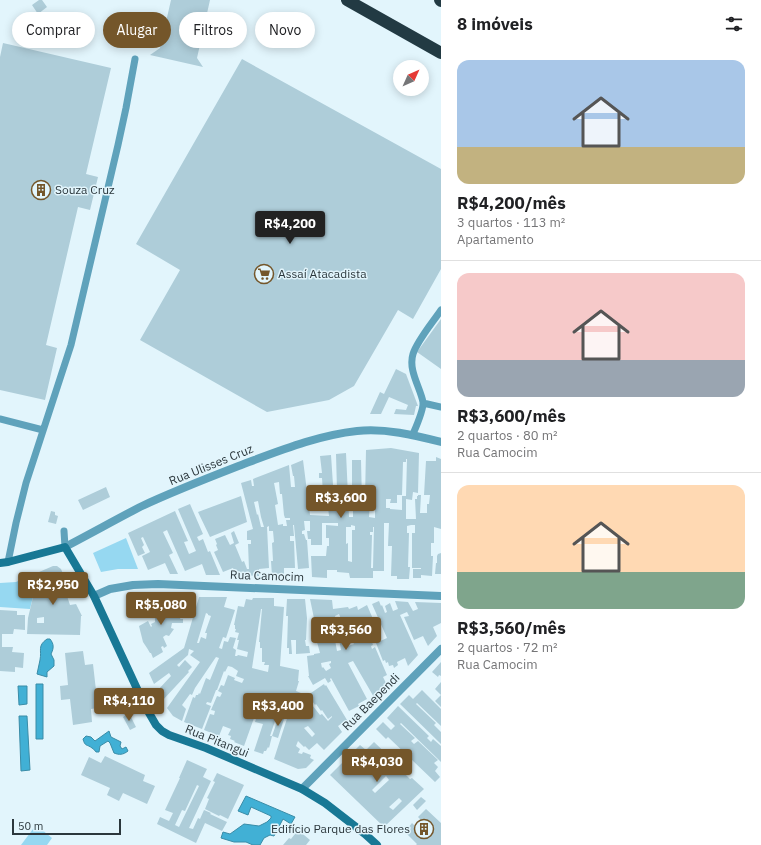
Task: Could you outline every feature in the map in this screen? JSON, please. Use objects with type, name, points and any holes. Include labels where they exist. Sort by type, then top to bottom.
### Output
[{"type":"highway","points":[[347,0],[441,54]]},
{"type":"street","name":"Rua Ulisses Cruz","points":[[4,562],[65,547],[147,504],[198,481],[278,451],[330,436],[358,431],[382,431],[413,434],[441,442]]},
{"type":"street","name":"Rua Pitangui","points":[[65,547],[94,596],[145,706],[156,725],[162,731],[302,789],[325,803],[377,845]]},
{"type":"street","name":"Rua Camocim","points":[[94,596],[110,589],[133,585],[158,584],[441,596]]},
{"type":"street","name":"Rua Baependi","points":[[302,789],[441,649]]},
{"type":"lane","points":[[4,562],[26,483],[71,345],[118,146],[135,58]]},
{"type":"lane","points":[[413,434],[423,403],[413,370],[413,354],[441,310]]},
{"type":"lane","points":[[423,403],[441,407]]},
{"type":"lane","points":[[0,419],[43,430]]},
{"type":"lane","points":[[64,531],[65,547]]},
{"type":"shaded area","points":[[126,538],[138,569],[118,569],[101,572],[93,553]]},
{"type":"shaded area","points":[[39,572],[30,609],[0,607],[0,583],[16,582]]},
{"type":"shaded area","points":[[47,639],[50,639],[53,644],[51,654],[54,660],[54,666],[47,672],[47,677],[37,674],[41,646]]},
{"type":"shaded area","points":[[36,684],[43,684],[43,739],[36,739]]},
{"type":"shaded area","points":[[18,686],[27,686],[27,704],[19,705]]},
{"type":"shaded area","points":[[19,716],[27,716],[30,770],[21,771]]},
{"type":"shaded area","points":[[109,731],[111,737],[121,742],[120,746],[122,749],[126,747],[128,751],[121,754],[114,753],[108,741],[100,746],[99,752],[96,752],[84,742],[83,739],[86,736],[91,737],[95,741]]},
{"type":"shaded area","points":[[246,796],[295,817],[291,824],[283,819],[274,836],[270,835],[264,838],[260,845],[253,845],[246,842],[234,842],[221,838],[223,832],[230,834],[244,824],[259,826],[271,818],[271,816],[251,807],[248,815],[238,811]]},
{"type":"shaded area","points":[[36,825],[52,838],[47,845],[21,845]]},
{"type":"building","points":[[39,0],[42,0],[47,7],[41,12],[37,12],[32,5]]},
{"type":"building","points":[[171,0],[210,0],[207,12],[179,12],[179,48],[199,48],[197,58],[203,67],[150,55],[160,48],[171,48],[171,12],[168,12]]},
{"type":"building","name":"Souza Cruz","points":[[3,43],[12,45],[12,48],[25,48],[111,68],[86,174],[98,177],[90,210],[78,207],[46,345],[57,348],[45,400],[0,390],[0,57]]},
{"type":"building","points":[[242,59],[441,169],[441,269],[413,319],[398,310],[354,386],[329,400],[267,412],[140,340],[180,270],[136,244]]},
{"type":"building","points":[[441,319],[441,369],[417,352]]},
{"type":"building","points":[[396,369],[406,374],[418,406],[416,406],[414,415],[394,414],[396,409],[406,410],[408,405],[389,397],[381,414],[370,414],[380,392],[384,394]]},
{"type":"building","points":[[391,448],[419,453],[418,493],[413,492],[412,500],[406,499],[406,519],[416,519],[415,499],[417,499],[418,495],[421,495],[420,513],[427,513],[427,504],[429,504],[430,495],[424,495],[426,461],[436,461],[436,457],[441,459],[441,529],[434,527],[434,543],[431,543],[431,556],[433,556],[432,576],[421,575],[421,578],[413,578],[413,569],[421,568],[412,568],[412,533],[415,533],[415,525],[411,525],[407,526],[407,533],[409,533],[409,579],[397,579],[397,576],[391,576],[392,546],[388,546],[389,523],[384,523],[384,571],[373,571],[373,578],[350,578],[349,573],[337,572],[337,570],[327,570],[327,578],[312,577],[311,556],[326,556],[327,546],[329,546],[329,538],[326,538],[326,525],[338,526],[338,523],[322,523],[322,545],[311,545],[311,539],[308,539],[307,531],[310,531],[310,521],[304,521],[305,530],[302,531],[302,534],[304,534],[307,540],[309,568],[298,569],[293,525],[294,536],[290,536],[290,541],[294,541],[295,568],[284,568],[284,576],[272,576],[272,543],[274,542],[273,531],[269,531],[269,526],[267,527],[269,568],[259,569],[259,576],[236,575],[233,568],[223,572],[214,552],[218,550],[215,539],[225,535],[230,545],[234,543],[231,533],[234,531],[239,543],[235,545],[242,562],[244,561],[247,569],[249,569],[248,544],[251,544],[251,540],[247,540],[247,531],[253,529],[241,483],[251,480],[252,486],[254,486],[253,479],[289,465],[291,487],[295,487],[291,465],[303,460],[310,515],[329,516],[328,507],[324,508],[322,478],[319,478],[319,473],[322,473],[320,456],[331,455],[334,500],[338,500],[338,509],[341,509],[340,490],[337,490],[336,454],[346,453],[349,517],[353,517],[353,509],[356,509],[356,503],[350,503],[352,460],[361,460],[362,502],[370,503],[369,517],[375,518],[375,500],[365,499],[366,450]],"holes":[[[407,459],[406,496],[402,496],[402,510],[386,508],[386,499],[391,499],[390,503],[397,503],[397,495],[402,495],[403,462],[406,462]],[[279,482],[284,515],[285,518],[290,518],[290,520],[286,520],[287,526],[283,526],[283,524],[278,525],[275,505],[278,504],[274,483]],[[258,501],[264,527],[261,527],[254,502]],[[351,525],[355,526],[355,530],[352,530],[352,562],[348,561],[346,527],[351,527]],[[374,527],[373,568],[371,568],[372,535],[370,535],[370,532],[373,532]]]},
{"type":"building","points":[[106,487],[110,497],[83,510],[78,500]]},
{"type":"building","points":[[241,496],[247,522],[210,537],[198,512]]},
{"type":"building","points":[[190,504],[203,534],[197,537],[199,541],[203,539],[208,552],[210,551],[220,575],[206,575],[202,564],[185,571],[167,530],[163,532],[173,553],[169,555],[178,574],[170,574],[165,563],[148,570],[142,556],[150,552],[143,537],[141,538],[144,545],[142,547],[145,553],[138,556],[128,533],[175,511],[188,541],[184,542],[189,554],[196,551],[178,509]]},
{"type":"building","points":[[51,511],[55,512],[55,515],[58,516],[56,524],[48,522]]},
{"type":"building","points":[[441,553],[441,574],[435,574],[437,556]]},
{"type":"building","points":[[53,566],[57,566],[61,569],[72,595],[67,596],[70,605],[76,604],[82,616],[80,635],[27,634],[28,618],[39,572]],"holes":[[[44,617],[44,623],[37,623],[37,618]]]},
{"type":"building","points":[[199,597],[227,597],[224,607],[235,610],[226,638],[223,637],[219,648],[222,649],[224,641],[228,642],[230,637],[236,638],[233,648],[236,650],[235,656],[238,655],[247,657],[248,652],[237,649],[239,633],[235,632],[236,629],[234,625],[238,606],[244,607],[246,599],[252,600],[253,598],[274,598],[274,606],[284,607],[280,666],[299,670],[299,681],[296,691],[306,695],[305,696],[320,715],[322,714],[328,721],[332,716],[328,719],[308,695],[324,684],[325,686],[326,685],[347,720],[338,726],[342,732],[324,750],[317,743],[309,750],[298,741],[296,746],[300,749],[298,753],[302,754],[303,752],[311,755],[310,758],[314,760],[306,768],[298,769],[274,759],[292,703],[282,700],[270,736],[272,736],[269,748],[268,747],[263,754],[254,751],[263,724],[255,722],[262,699],[259,698],[255,706],[258,707],[244,746],[230,739],[231,736],[228,735],[231,729],[223,726],[219,736],[204,730],[210,714],[214,715],[215,711],[211,710],[217,696],[220,697],[222,693],[218,691],[221,685],[224,686],[228,675],[235,678],[234,680],[242,683],[244,679],[236,676],[238,671],[228,666],[225,672],[224,671],[211,703],[207,702],[206,704],[211,706],[202,729],[184,722],[193,697],[195,698],[196,695],[199,693],[200,694],[206,678],[210,680],[219,658],[216,657],[195,688],[192,695],[190,694],[182,705],[186,709],[182,721],[173,716],[167,708],[200,662],[190,655],[194,651],[189,649],[188,655],[177,665],[179,667],[185,660],[192,667],[188,671],[189,672],[162,701],[157,691],[171,676],[169,673],[154,684],[149,673],[184,648]],"holes":[[[261,609],[262,609],[259,642],[260,648],[262,648],[262,662],[265,662],[264,665],[269,665],[268,672],[252,668]],[[206,613],[211,616],[205,633],[207,633],[206,639],[201,637],[199,643],[197,643]],[[308,726],[315,734],[312,737],[304,728]]]},
{"type":"building","points":[[287,599],[305,599],[307,618],[305,640],[306,646],[309,646],[310,653],[296,654],[296,640],[291,640],[292,654],[289,654],[289,648],[287,648]]},
{"type":"building","points":[[310,599],[332,600],[333,609],[348,607],[349,609],[357,606],[358,610],[367,605],[373,619],[370,620],[378,640],[372,642],[373,645],[371,646],[372,649],[375,647],[387,675],[383,677],[387,685],[382,687],[383,690],[375,699],[353,661],[348,663],[367,699],[358,704],[359,706],[349,711],[331,678],[331,681],[328,683],[325,678],[313,685],[308,676],[307,656],[320,653],[317,642],[315,642],[313,629],[316,628]],"holes":[[[339,614],[350,642],[352,641],[354,644],[348,646],[341,621],[336,622],[335,616]],[[339,639],[341,650],[337,651],[335,640]],[[331,661],[329,664],[331,668],[326,671],[323,667],[322,668],[321,663]]]},
{"type":"building","points":[[379,601],[385,613],[387,612],[385,606],[390,603],[393,611],[398,609],[395,601],[408,602],[413,611],[418,609],[415,602],[441,603],[441,623],[433,627],[437,636],[428,646],[423,636],[414,640],[404,617],[409,616],[407,612],[400,615],[418,655],[408,666],[405,658],[397,662],[398,665],[394,668],[393,665],[389,666],[388,662],[386,663],[385,660],[383,661],[376,643],[387,638],[372,604]]},
{"type":"building","points":[[168,603],[186,606],[186,617],[181,617],[180,619],[183,619],[183,623],[172,623],[171,628],[174,629],[169,636],[166,635],[163,637],[167,646],[164,648],[163,646],[161,647],[163,652],[153,658],[143,642],[139,626],[148,621],[151,627],[151,624],[155,622],[155,618],[157,618],[157,616],[151,616],[152,606]]},
{"type":"building","points":[[0,610],[17,611],[17,615],[25,615],[25,630],[14,629],[13,634],[2,634],[2,647],[13,647],[12,652],[24,653],[23,668],[15,667],[15,672],[0,671]]},
{"type":"building","points":[[83,651],[85,665],[93,664],[98,708],[91,709],[92,722],[73,725],[70,699],[61,700],[60,686],[68,685],[65,653]]},
{"type":"building","points":[[441,662],[441,676],[439,675],[438,677],[432,672]]},
{"type":"building","points":[[441,682],[441,695],[435,689]]},
{"type":"building","points":[[422,690],[441,709],[441,726],[417,703],[416,704],[436,723],[434,725],[441,732],[441,744],[400,704],[409,695],[413,699]]},
{"type":"building","points":[[441,695],[441,707],[435,701]]},
{"type":"building","points":[[398,706],[429,736],[427,738],[431,742],[433,739],[441,746],[441,762],[401,723],[400,724],[415,738],[411,741],[414,744],[418,741],[438,760],[434,763],[438,767],[435,771],[440,777],[435,782],[388,737],[386,739],[376,729],[383,722],[391,730],[395,726],[387,718]]},
{"type":"building","points":[[129,713],[136,727],[130,730],[123,717]]},
{"type":"building","points":[[279,716],[284,719],[278,738],[272,736]]},
{"type":"building","points":[[374,742],[394,761],[393,762],[397,766],[401,762],[408,769],[404,773],[424,789],[384,827],[330,775],[360,745],[366,750]],"holes":[[[386,776],[389,780],[375,793],[372,790]],[[399,798],[402,801],[393,810],[389,807]]]},
{"type":"building","points":[[105,756],[145,775],[143,781],[155,786],[147,804],[123,793],[119,801],[107,795],[110,788],[81,775],[89,757],[101,763]]},
{"type":"building","points":[[187,760],[207,769],[203,777],[211,781],[189,828],[193,829],[204,810],[227,822],[222,831],[205,823],[196,843],[157,824],[160,817],[169,821],[173,813],[165,810]],"holes":[[[197,785],[199,786],[179,827],[175,825],[182,810],[185,811]]]},
{"type":"building","points":[[217,773],[244,785],[228,819],[205,809],[209,799],[207,798],[215,782],[213,781]]},
{"type":"building","points":[[421,797],[426,801],[417,810],[413,805]]},
{"type":"building","name":"Edifício Parque das Flores","points":[[426,809],[441,823],[441,845],[416,845],[417,844],[405,832],[412,823],[415,826],[421,820],[418,817]]},
{"type":"building","points":[[298,830],[310,840],[306,845],[283,845],[289,838],[291,839]]},
{"type":"place","name":"Souza Cruz","points":[[41,190]]},
{"type":"place","name":"Assaí Atacadista","points":[[264,274]]},
{"type":"place","name":"Edifício Parque das Flores","points":[[424,829]]}]
